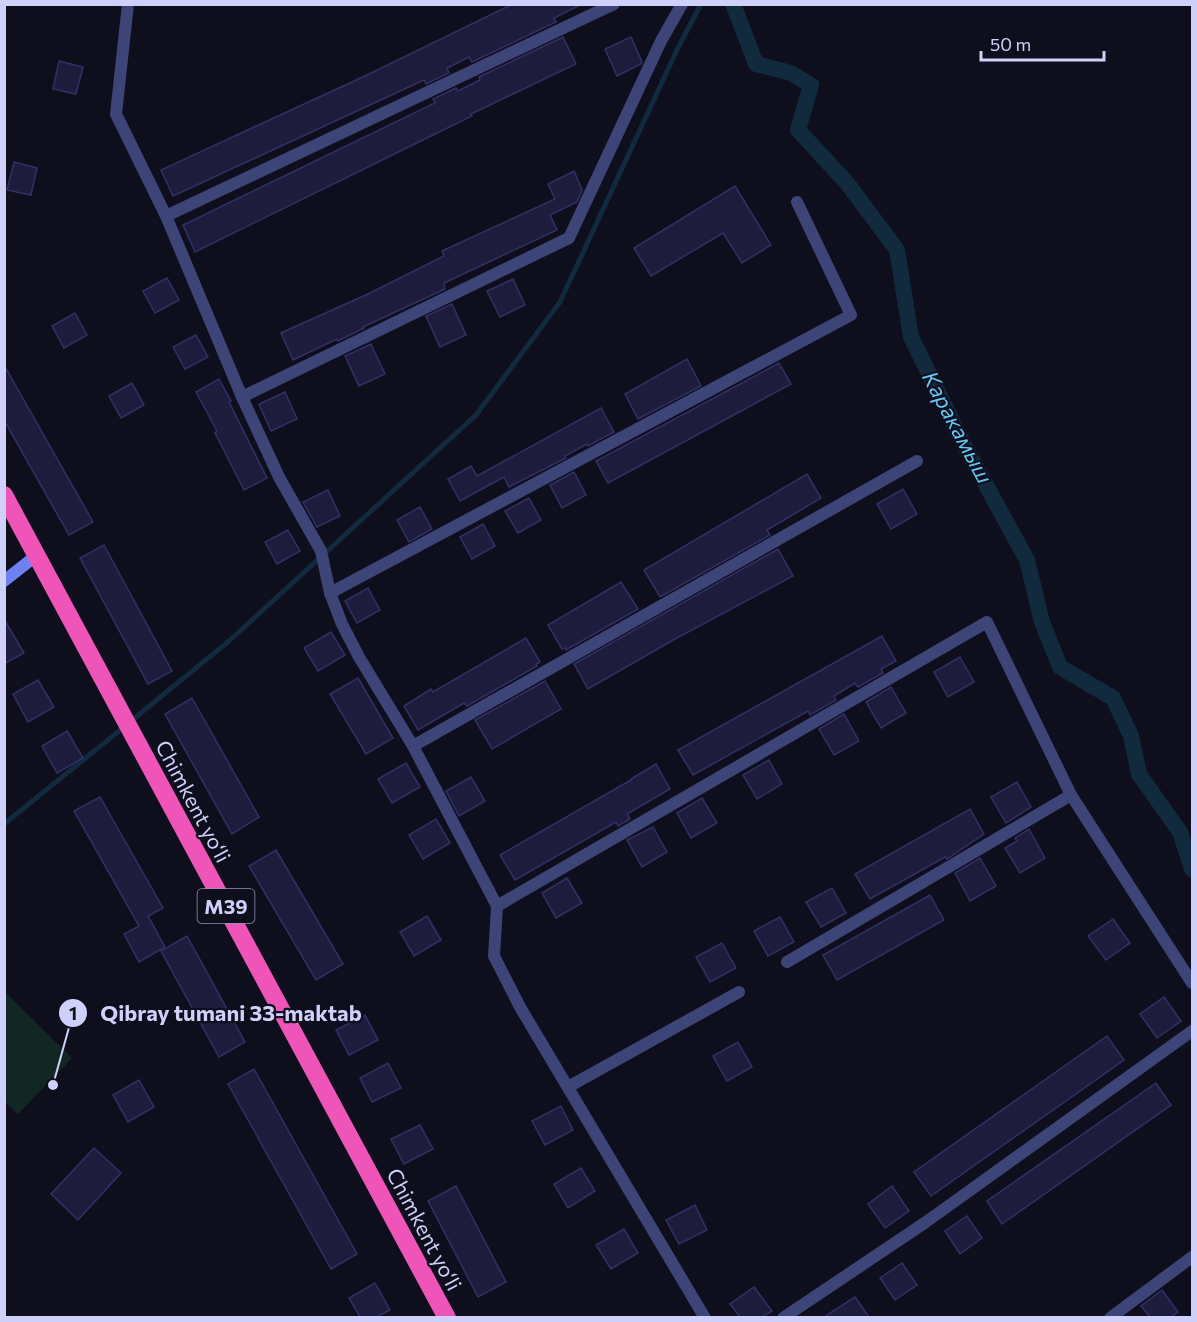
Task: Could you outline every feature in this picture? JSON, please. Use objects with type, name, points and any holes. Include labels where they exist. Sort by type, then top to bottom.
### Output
[{"type":"highway","name":"Chimkent yo‘li","points":[[4,495],[447,1317]]},
{"type":"main road","points":[[4,581],[37,555]]},
{"type":"street","points":[[128,4],[116,114],[166,216],[242,397],[279,477],[321,551],[330,593],[342,624],[359,657],[413,746],[497,906],[494,956],[520,1007],[705,1317]]},
{"type":"street","points":[[166,216],[614,4]]},
{"type":"street","points":[[242,397],[569,238],[661,41],[681,4]]},
{"type":"street","points":[[330,593],[850,315],[797,202]]},
{"type":"street","points":[[413,746],[917,462]]},
{"type":"street","points":[[497,906],[987,622],[1071,795],[1192,983]]},
{"type":"street","points":[[787,962],[1071,795]]},
{"type":"street","points":[[568,1087],[739,992]]},
{"type":"street","points":[[783,1317],[926,1222],[1192,1031]]},
{"type":"street","points":[[1110,1317],[1192,1257]]},
{"type":"green space","points":[[5,992],[72,1058],[18,1114],[5,1102]]},
{"type":"building","points":[[513,4],[582,4],[554,18],[556,22],[472,62],[469,57],[447,68],[449,73],[426,84],[424,80],[173,196],[161,170],[367,75]]},
{"type":"building","points":[[563,37],[576,64],[195,252],[183,225],[435,103],[433,99],[456,88],[458,91],[480,80],[479,77]]},
{"type":"building","points":[[631,37],[642,62],[617,76],[605,49]]},
{"type":"building","points":[[59,61],[83,67],[76,94],[53,89]]},
{"type":"building","points":[[14,162],[37,168],[31,195],[7,190]]},
{"type":"building","points":[[574,171],[582,190],[577,202],[550,215],[557,230],[444,283],[445,289],[338,341],[337,339],[293,360],[281,333],[368,294],[444,256],[442,251],[555,199],[548,184]]},
{"type":"building","points":[[735,186],[771,245],[742,263],[723,233],[651,276],[634,248]]},
{"type":"building","points":[[167,278],[179,300],[155,313],[143,291]]},
{"type":"building","points":[[513,279],[525,305],[500,317],[487,291]]},
{"type":"building","points":[[452,304],[466,335],[440,347],[426,316]]},
{"type":"building","points":[[75,313],[87,335],[64,348],[52,326]]},
{"type":"building","points":[[196,335],[208,357],[185,369],[173,347]]},
{"type":"building","points":[[371,344],[385,374],[359,386],[345,356]]},
{"type":"building","points":[[687,359],[701,386],[638,419],[625,394]]},
{"type":"building","points":[[779,363],[791,384],[608,483],[596,461]]},
{"type":"building","points":[[4,365],[93,522],[69,535],[4,420]]},
{"type":"building","points":[[219,379],[267,478],[244,490],[196,392]]},
{"type":"building","points":[[132,383],[144,405],[121,418],[109,396]]},
{"type":"building","points":[[285,392],[297,419],[271,431],[259,404]]},
{"type":"building","points":[[601,408],[614,432],[588,446],[587,444],[565,456],[566,458],[509,487],[504,477],[460,501],[448,479],[471,466],[477,476]]},
{"type":"building","points":[[574,472],[586,495],[562,508],[550,485]]},
{"type":"building","points":[[807,474],[821,498],[767,530],[770,535],[660,597],[644,570]]},
{"type":"building","points":[[903,489],[917,514],[891,529],[877,504]]},
{"type":"building","points":[[328,490],[340,516],[317,527],[303,502]]},
{"type":"building","points":[[529,498],[541,520],[518,533],[505,511]]},
{"type":"building","points":[[420,507],[432,529],[409,542],[397,520]]},
{"type":"building","points":[[483,524],[495,546],[472,559],[460,537]]},
{"type":"building","points":[[288,530],[300,551],[277,564],[265,542]]},
{"type":"building","points":[[104,545],[172,671],[148,684],[80,558]]},
{"type":"building","points":[[778,549],[793,576],[588,689],[574,664]]},
{"type":"building","points":[[621,582],[638,609],[566,650],[562,649],[548,625]]},
{"type":"building","points":[[368,588],[380,610],[357,623],[345,601]]},
{"type":"building","points":[[4,619],[24,653],[4,664]]},
{"type":"building","points":[[331,632],[345,655],[318,671],[304,648]]},
{"type":"building","points":[[882,636],[896,661],[881,669],[883,673],[858,687],[855,683],[834,696],[836,700],[810,715],[808,711],[693,775],[678,750]]},
{"type":"building","points":[[526,638],[540,662],[536,664],[537,666],[467,706],[464,703],[418,730],[404,706],[431,689],[433,692]]},
{"type":"building","points":[[960,657],[974,682],[948,697],[934,672]]},
{"type":"building","points":[[358,678],[393,738],[366,754],[330,694]]},
{"type":"building","points":[[38,680],[54,707],[28,722],[13,694]]},
{"type":"building","points":[[545,681],[561,709],[492,749],[475,720]]},
{"type":"building","points":[[891,687],[906,713],[881,728],[866,702]]},
{"type":"building","points":[[192,698],[259,817],[232,834],[165,714]]},
{"type":"building","points":[[844,714],[859,741],[834,755],[819,729]]},
{"type":"building","points":[[67,731],[83,758],[57,773],[42,746]]},
{"type":"building","points":[[769,760],[782,784],[757,799],[743,775]]},
{"type":"building","points":[[406,763],[420,787],[392,803],[378,779]]},
{"type":"building","points":[[656,764],[670,789],[627,814],[630,819],[618,826],[616,822],[515,880],[500,855]]},
{"type":"building","points":[[471,777],[485,801],[459,816],[446,791]]},
{"type":"building","points":[[1017,782],[1031,807],[1006,823],[991,797]]},
{"type":"building","points":[[100,797],[163,908],[148,916],[165,947],[139,962],[124,934],[139,926],[74,811]]},
{"type":"building","points":[[702,798],[717,823],[691,838],[677,813]]},
{"type":"building","points":[[970,809],[984,834],[947,859],[945,857],[870,899],[855,874]]},
{"type":"building","points":[[436,819],[450,843],[423,859],[409,835]]},
{"type":"building","points":[[653,827],[667,852],[642,867],[627,840]]},
{"type":"building","points":[[1029,829],[1045,858],[1020,873],[1005,848],[1017,841],[1015,838]]},
{"type":"building","points":[[276,850],[343,964],[316,980],[249,866]]},
{"type":"building","points":[[980,858],[996,886],[970,901],[955,873]]},
{"type":"building","points":[[567,878],[582,903],[556,918],[542,893]]},
{"type":"building","points":[[832,888],[846,913],[821,927],[806,902]]},
{"type":"building","points":[[930,895],[944,920],[837,980],[823,955]]},
{"type":"building","points":[[427,916],[441,940],[414,956],[400,932]]},
{"type":"building","points":[[780,917],[794,942],[768,956],[754,931]]},
{"type":"building","points":[[1113,919],[1130,943],[1106,960],[1088,936]]},
{"type":"building","points":[[187,936],[245,1042],[219,1057],[161,951]]},
{"type":"building","points":[[722,943],[736,968],[710,982],[696,957]]},
{"type":"building","points":[[1164,997],[1181,1021],[1157,1038],[1140,1014]]},
{"type":"building","points":[[365,1015],[378,1040],[349,1055],[336,1030]]},
{"type":"building","points":[[1107,1036],[1124,1060],[931,1196],[914,1172]]},
{"type":"building","points":[[738,1042],[752,1067],[727,1081],[713,1056]]},
{"type":"building","points":[[388,1063],[401,1088],[372,1102],[360,1078]]},
{"type":"building","points":[[254,1069],[357,1254],[331,1269],[228,1084]]},
{"type":"building","points":[[139,1080],[154,1107],[128,1122],[113,1095]]},
{"type":"building","points":[[1156,1083],[1171,1105],[1002,1224],[987,1201]]},
{"type":"building","points":[[561,1106],[573,1130],[545,1145],[532,1121]]},
{"type":"building","points":[[420,1125],[433,1149],[404,1164],[391,1139]]},
{"type":"building","points":[[94,1148],[121,1173],[78,1220],[51,1194]]},
{"type":"building","points":[[581,1168],[595,1191],[568,1208],[554,1184]]},
{"type":"building","points":[[456,1186],[506,1282],[478,1297],[428,1201]]},
{"type":"building","points":[[892,1186],[909,1211],[885,1228],[868,1204]]},
{"type":"building","points":[[695,1205],[707,1230],[679,1244],[666,1220]]},
{"type":"building","points":[[967,1216],[982,1238],[960,1254],[945,1231]]},
{"type":"building","points":[[624,1229],[638,1253],[611,1269],[596,1245]]},
{"type":"building","points":[[902,1263],[917,1285],[895,1300],[880,1278]]},
{"type":"building","points":[[375,1283],[390,1310],[377,1317],[360,1317],[349,1298]]},
{"type":"building","points":[[754,1287],[772,1311],[762,1317],[740,1317],[730,1304]]},
{"type":"building","points":[[1162,1290],[1178,1312],[1171,1317],[1150,1317],[1141,1306]]},
{"type":"building","points":[[855,1297],[869,1317],[824,1317]]},
{"type":"waterway","points":[[131,721],[229,641],[476,415],[560,302],[677,50],[701,4]]},
{"type":"waterway","name":"Каракамыш","points":[[733,4],[756,64],[791,73],[811,85],[798,130],[847,183],[897,250],[911,337],[963,443],[1027,560],[1042,622],[1060,667],[1113,698],[1131,736],[1139,774],[1180,832],[1192,869]]},
{"type":"waterway","points":[[4,824],[124,727]]},
{"type":"place","name":"Qibray tumani 33-maktab","points":[[53,1085]]}]
